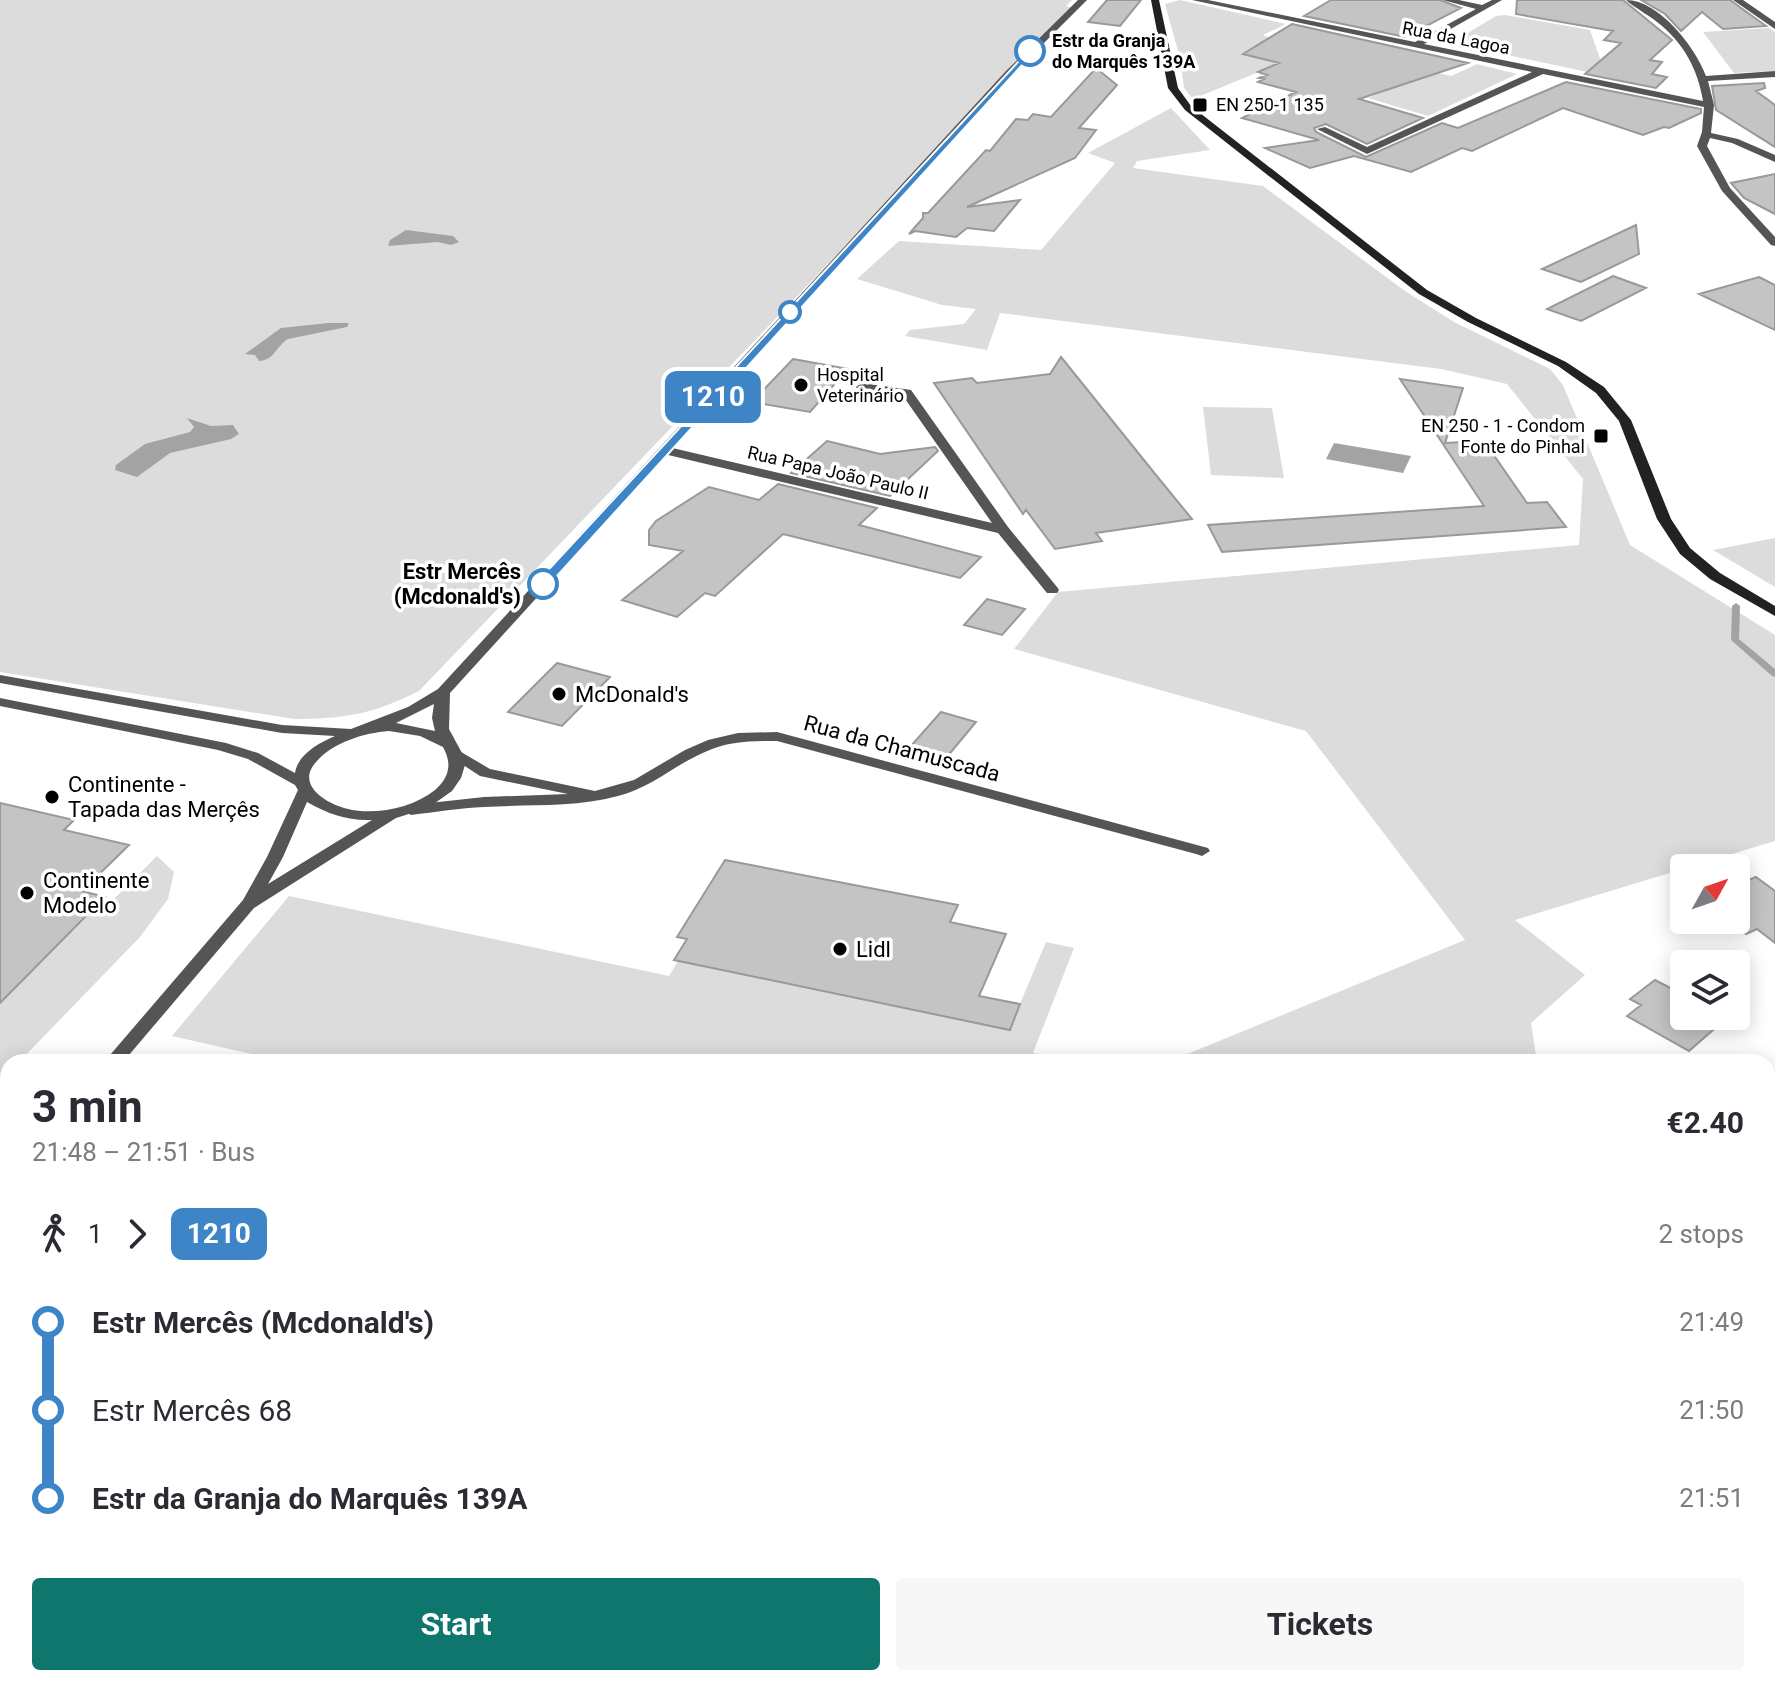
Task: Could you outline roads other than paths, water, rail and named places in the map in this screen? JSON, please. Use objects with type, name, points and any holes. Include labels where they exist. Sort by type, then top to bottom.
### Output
[{"type":"main road","points":[[1155,0],[1173,88],[1188,108],[1423,292],[1562,364],[1600,390],[1625,420],[1664,519],[1685,551],[1715,576],[1775,612]]},
{"type":"street","points":[[120,1054],[248,904],[275,857],[302,787],[303,767],[314,753],[333,741],[404,715],[443,692],[1009,73],[1083,0]]},
{"type":"street","name":"Rua da Lagoa","points":[[1196,0],[1709,105]]},
{"type":"street","points":[[1447,0],[1480,7]]},
{"type":"street","points":[[1414,46],[1480,7],[1498,0]]},
{"type":"street","points":[[1630,0],[1678,35],[1703,79],[1709,105],[1707,135],[1702,146],[1726,189],[1775,243]]},
{"type":"street","points":[[1737,0],[1775,26]]},
{"type":"street","points":[[1322,129],[1367,151],[1541,71]]},
{"type":"street","points":[[1703,79],[1775,74]]},
{"type":"street","points":[[1707,135],[1735,141],[1775,159]]},
{"type":"street","name":"Rua Papa João Paulo II","points":[[862,387],[907,393],[1003,530],[1052,590]]},
{"type":"street","name":"Rua Papa João Paulo II","points":[[664,450],[1003,530]]},
{"type":"street","points":[[0,679],[282,729],[413,729],[432,734],[451,748]]},
{"type":"street","points":[[0,702],[221,746],[253,756],[302,787],[317,805],[338,814],[365,817],[411,810],[434,799],[450,785],[458,769],[440,723],[443,692]]},
{"type":"street","name":"Rua da Chamuscada","points":[[411,810],[599,796],[640,785],[680,758],[712,742],[751,735],[777,737],[1202,851]]},
{"type":"street","name":"Rua da Chamuscada","points":[[451,748],[485,773],[599,796]]},
{"type":"street","points":[[248,904],[326,853],[394,814]]},
{"type":"waterway","points":[[1736,606],[1735,640],[1775,674]]},
{"type":"place","name":"Estr da Granja do Marquês 139A","points":[[1030,51]]},
{"type":"place","name":"EN 250-1 135","points":[[1200,105]]},
{"type":"place","name":"Hospital Veterinário","points":[[801,385]]},
{"type":"place","name":"EN 250 - 1 - Condom Fonte do Pinhal","points":[[1601,436]]},
{"type":"place","name":"Estr Mercês (Mcdonald's)","points":[[543,584]]},
{"type":"place","name":"McDonald's","points":[[559,694]]},
{"type":"place","name":"Continente - Tapada das Merçês","points":[[52,797]]},
{"type":"place","name":"Continente Modelo","points":[[27,893]]},
{"type":"place","name":"Lidl","points":[[840,949]]}]
